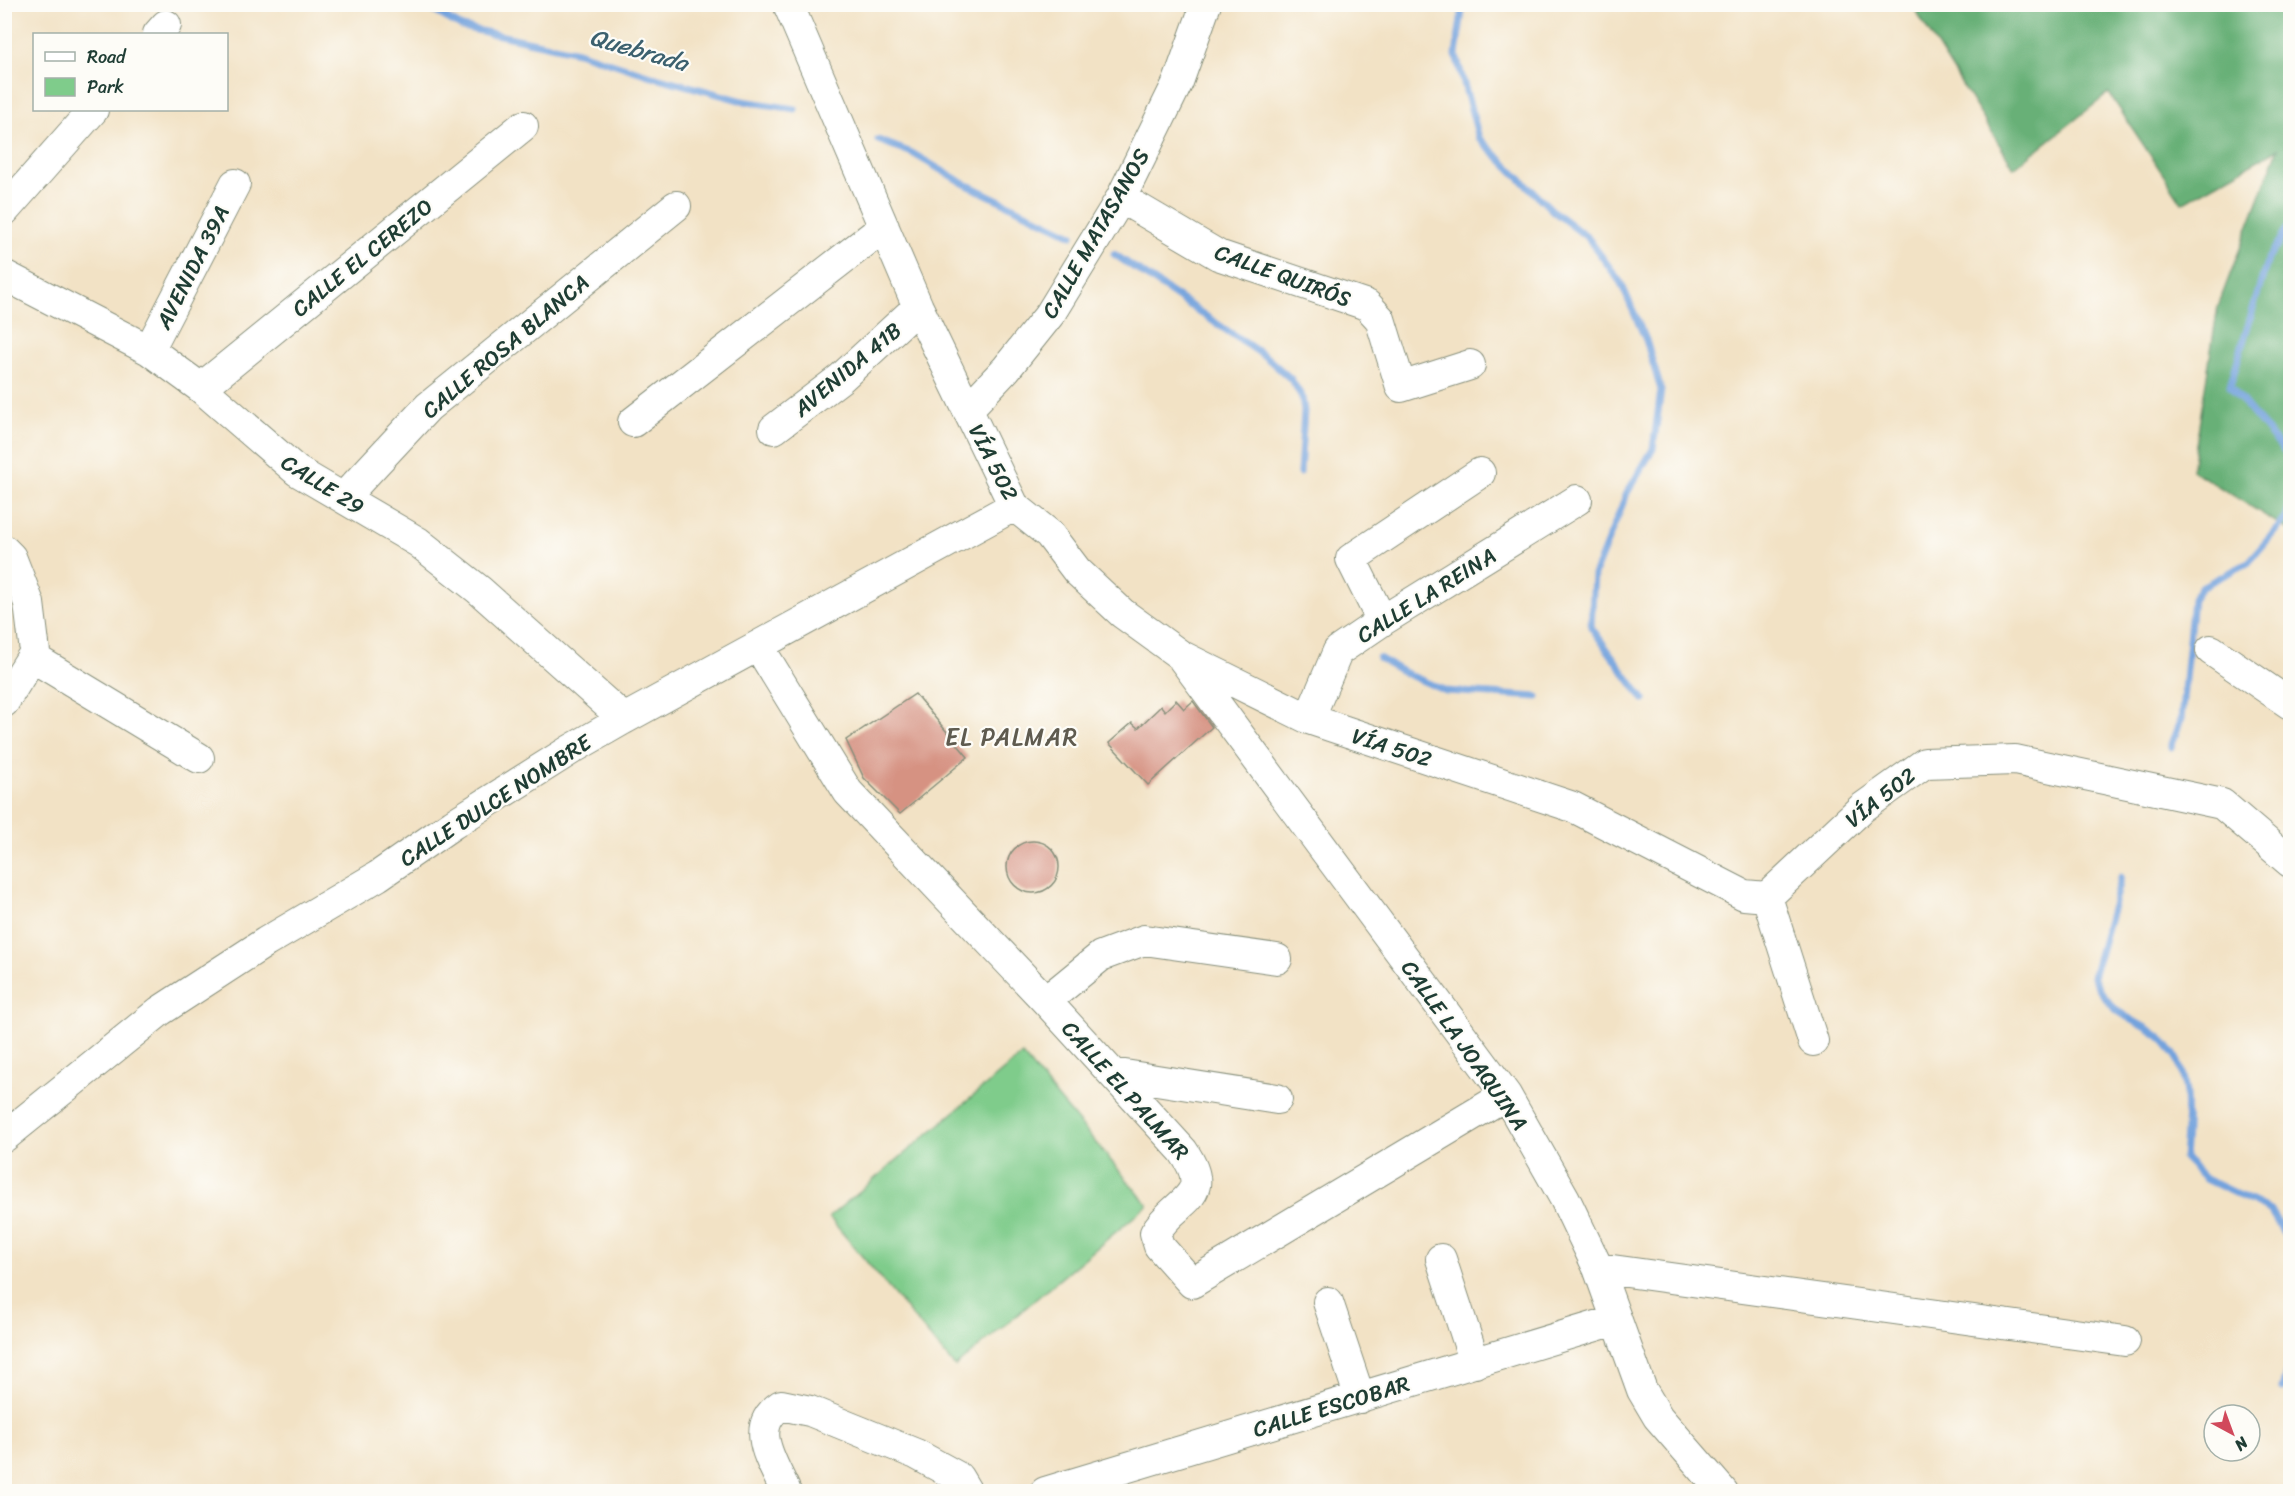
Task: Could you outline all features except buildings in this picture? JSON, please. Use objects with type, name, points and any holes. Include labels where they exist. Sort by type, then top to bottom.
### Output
[{"type":"street","name":"VÍA 502","points":[[788,4],[918,307],[1014,506],[1049,534],[1077,571],[1122,613],[1180,654],[1309,719],[1573,807],[1744,895],[1767,897],[1862,808],[1925,763],[2015,760],[2222,804],[2290,862]]},
{"type":"street","name":"CALLE MATASANOS","points":[[968,409],[1006,369],[1050,314],[1121,198],[1178,82],[1206,4]]},
{"type":"street","points":[[4,211],[92,111]]},
{"type":"street","name":"CALLE EL CEREZO","points":[[201,388],[523,126]]},
{"type":"street","name":"AVENIDA 39A","points":[[149,350],[236,184]]},
{"type":"street","name":"CALLE QUIRÓS","points":[[1121,198],[1218,255],[1367,305],[1380,319],[1401,387],[1470,365]]},
{"type":"street","name":"CALLE ROSA BLANCA","points":[[344,497],[428,407],[676,206]]},
{"type":"street","points":[[633,422],[884,227]]},
{"type":"street","name":"CALLE 29","points":[[4,275],[149,350],[201,388],[297,471],[418,542],[480,590],[624,719]]},
{"type":"street","name":"AVENIDA 41B","points":[[774,429],[842,378],[918,307]]},
{"type":"street","points":[[1382,621],[1351,560],[1480,473]]},
{"type":"street","name":"CALLE LA REINA","points":[[1309,719],[1338,651],[1382,621],[1577,500]]},
{"type":"street","name":"CALLE DULCE NOMBRE","points":[[4,1137],[159,1011],[266,942],[378,876],[453,824],[572,749],[1014,506]]},
{"type":"street","points":[[4,702],[34,655],[29,603],[7,556]]},
{"type":"street","name":"CALLE EL PALMAR","points":[[759,647],[848,792],[1184,1151],[1194,1167],[1197,1181],[1191,1197],[1162,1221],[1155,1233],[1159,1246],[1192,1282],[1506,1095]]},
{"type":"street","points":[[2211,650],[2290,704]]},
{"type":"street","name":"CALLE LA JOAQUINA","points":[[1180,654],[1506,1095],[1565,1199],[1598,1268],[1642,1390],[1658,1417],[1723,1491]]},
{"type":"street","points":[[34,655],[199,758]]},
{"type":"street","points":[[1767,897],[1813,1041]]},
{"type":"street","points":[[1046,1001],[1101,956],[1144,940],[1277,959]]},
{"type":"street","points":[[1112,1073],[1277,1099]]},
{"type":"street","points":[[1441,1259],[1475,1363]]},
{"type":"street","points":[[1598,1268],[2125,1341]]},
{"type":"street","points":[[1328,1302],[1360,1398]]},
{"type":"street","name":"CALLE ESCOBAR","points":[[1045,1491],[1616,1320]]},
{"type":"street","points":[[786,1491],[764,1441],[764,1424],[770,1413],[781,1405],[820,1415],[916,1454],[957,1477],[967,1491]]},
{"type":"green space","points":[[1912,5],[2290,5],[2290,531],[2192,470],[2218,306],[2278,149],[2182,203],[2109,93],[2014,168]]},
{"type":"green space","points":[[1022,1055],[1148,1205],[955,1367],[829,1217]]},
{"type":"waterway","name":"Quebrada","points":[[422,4],[462,27],[578,52],[648,75],[743,101],[795,109]]},
{"type":"waterway","points":[[1463,4],[1456,55],[1479,138],[1553,211],[1588,238],[1621,283],[1646,340],[1661,390],[1653,449],[1627,493],[1594,575],[1591,627],[1644,700]]},
{"type":"waterway","points":[[878,140],[912,153],[963,183],[1072,235]]},
{"type":"waterway","points":[[2290,225],[2268,259],[2230,386],[2290,458]]},
{"type":"waterway","points":[[1114,254],[1266,357],[1291,379],[1302,397],[1304,411],[1300,473]]},
{"type":"waterway","points":[[2171,747],[2181,719],[2193,599],[2201,587],[2248,563],[2287,517],[2290,498]]},
{"type":"waterway","points":[[1379,658],[1405,673],[1446,691],[1537,697]]},
{"type":"waterway","points":[[2121,877],[2093,977],[2114,1008],[2161,1038],[2172,1050],[2184,1079],[2186,1095],[2184,1158],[2205,1179],[2270,1210],[2290,1243]]},
{"type":"waterway","points":[[2282,1388],[2290,1361]]},
{"type":"district","name":"EL PALMAR","points":[[1012,737]]}]
